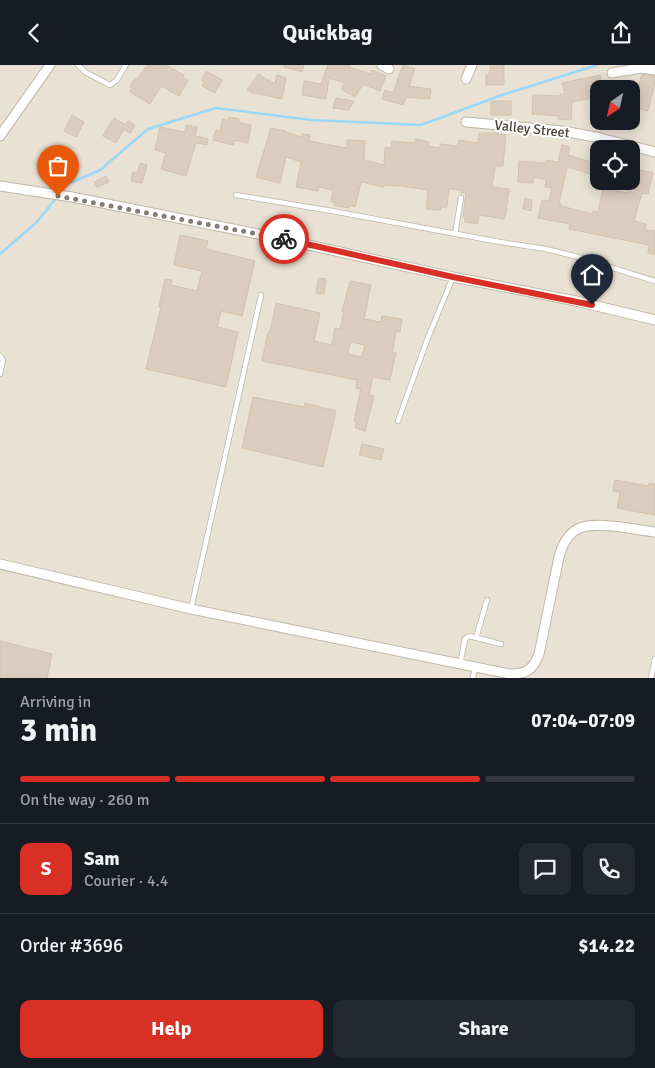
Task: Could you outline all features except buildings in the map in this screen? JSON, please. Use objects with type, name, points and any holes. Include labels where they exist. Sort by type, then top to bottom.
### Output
[{"type":"street","points":[[0,136],[50,65]]},
{"type":"street","points":[[466,79],[472,65]]},
{"type":"street","points":[[612,73],[641,68],[655,70]]},
{"type":"street","name":"Valley Street","points":[[466,123],[562,131],[655,151]]},
{"type":"street","points":[[0,186],[72,197],[268,236],[453,277],[576,301],[655,320]]},
{"type":"street","points":[[0,564],[192,609],[475,667],[519,674],[530,670],[536,664],[559,557],[563,545],[573,532],[585,527],[601,525],[655,532]]},
{"type":"lane","points":[[78,65],[85,72],[110,85],[116,81],[126,65]]},
{"type":"lane","points":[[236,195],[546,249],[655,281]]},
{"type":"lane","points":[[455,234],[461,198]]},
{"type":"lane","points":[[398,421],[424,347],[453,277]]},
{"type":"lane","points":[[192,609],[261,295]]},
{"type":"lane","points":[[0,356],[3,360],[0,373]]},
{"type":"lane","points":[[476,638],[486,600]]},
{"type":"lane","points":[[460,664],[465,639],[469,636],[501,644]]},
{"type":"lane","points":[[651,678],[655,659]]},
{"type":"lane","points":[[473,678],[475,667]]},
{"type":"shaded area","points":[[0,65],[655,65],[655,678],[0,678]]},
{"type":"waterway","points":[[59,193],[66,185],[100,170],[148,129],[216,108],[311,120],[421,125],[502,95],[597,65]]},
{"type":"waterway","points":[[0,254],[37,222],[56,198]]},
{"type":"way so far","points":[[58,196],[72,197],[284,239]]},
{"type":"route","points":[[284,239],[453,277],[592,305]]}]
